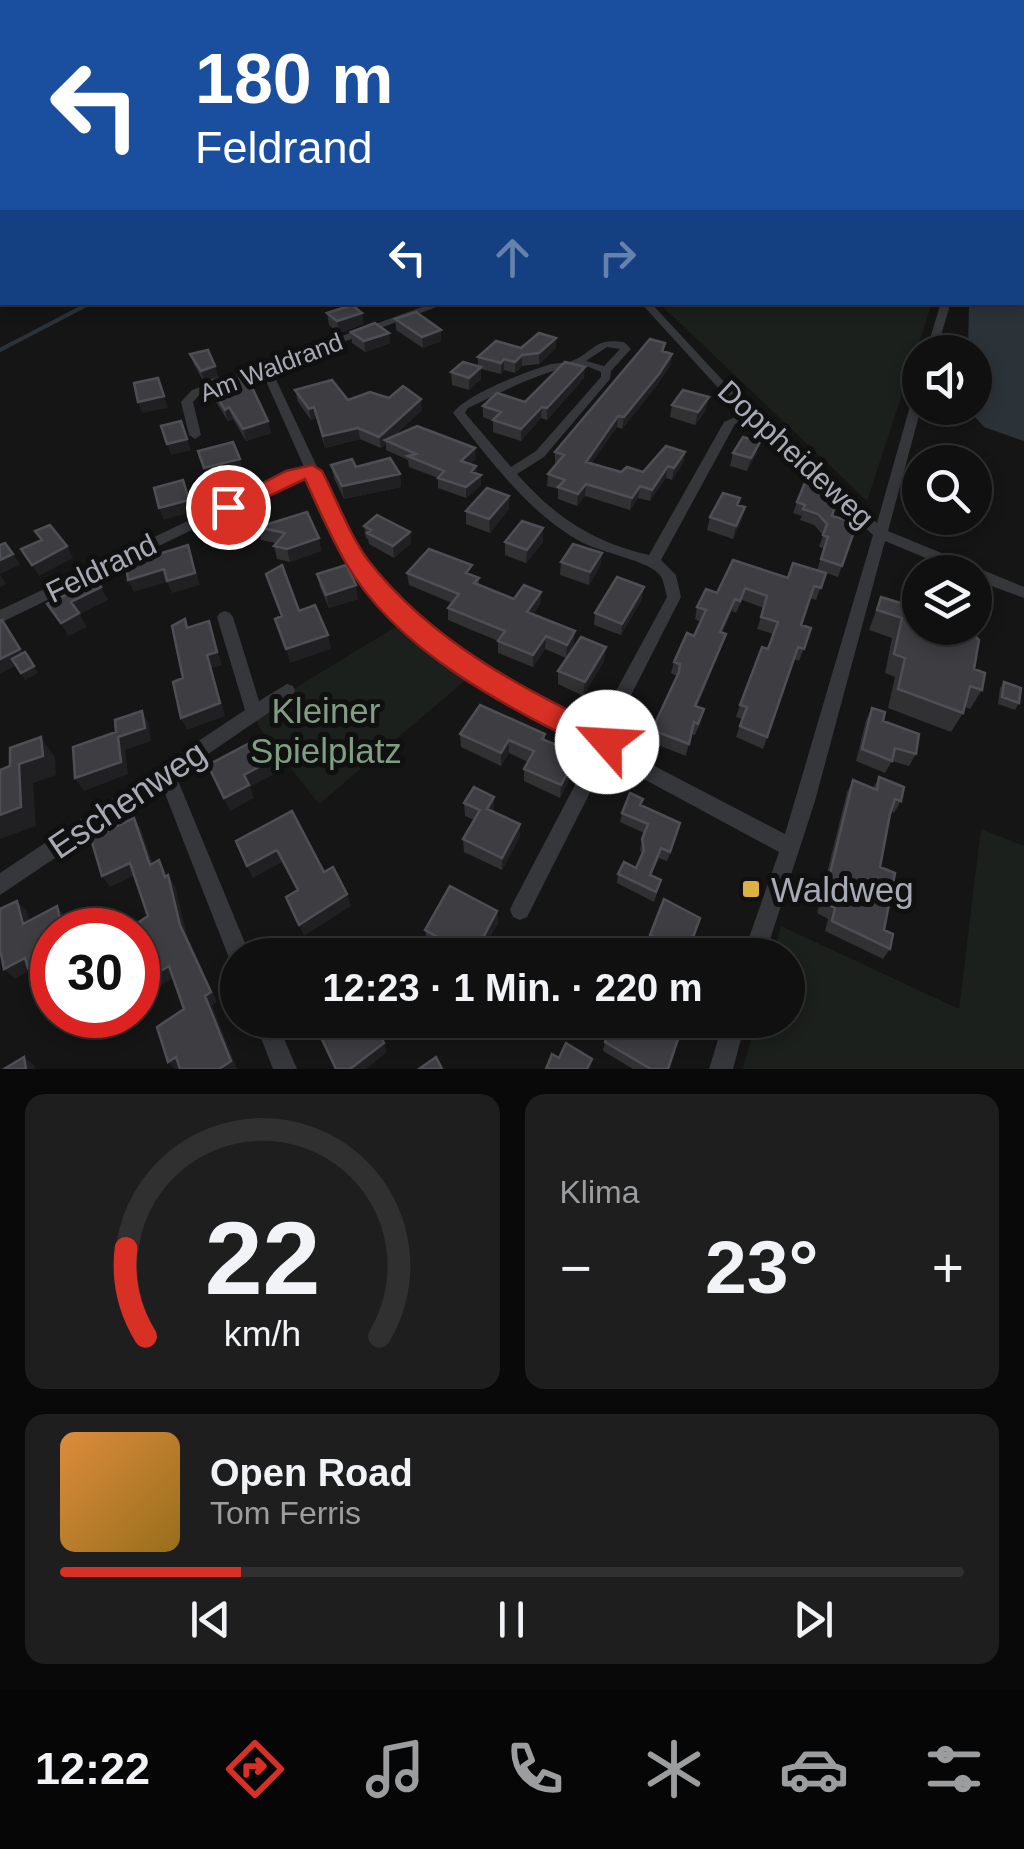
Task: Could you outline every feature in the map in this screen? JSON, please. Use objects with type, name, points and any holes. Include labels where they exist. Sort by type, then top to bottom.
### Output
[{"type":"street","name":"Am Waldrand","points":[[195,435],[189,397],[438,305]]},
{"type":"street","name":"Doppheideweg","points":[[647,305],[749,416],[880,532],[932,555]]},
{"type":"street","points":[[936,335],[945,305]]},
{"type":"street","points":[[510,474],[540,454],[626,349],[620,344],[605,344],[580,360],[566,362],[464,406],[459,414],[535,504],[558,524],[630,557],[653,561],[669,574],[674,597],[613,713],[607,742],[520,910]]},
{"type":"street","points":[[580,360],[606,370]]},
{"type":"street","points":[[264,368],[357,562],[407,620],[448,654],[534,707],[607,742],[633,764],[788,846]]},
{"type":"street","points":[[653,561],[730,422],[749,416]]},
{"type":"street","points":[[759,938],[806,800],[911,425]]},
{"type":"street","name":"Feldrand","points":[[0,618],[293,476],[312,471]]},
{"type":"street","name":"Doppheideweg","points":[[992,581],[1024,594]]},
{"type":"street","points":[[224,617],[254,713]]},
{"type":"street","name":"Eschenweg","points":[[0,885],[287,691]]},
{"type":"street","points":[[166,773],[232,938]]},
{"type":"street","points":[[272,1038],[285,1069]]},
{"type":"street","points":[[721,1069],[730,1038]]},
{"type":"green space","points":[[661,305],[931,305],[921,335],[902,335],[902,394],[867,501]]},
{"type":"green space","name":"Kleiner Spielplatz","points":[[407,620],[467,679],[319,804],[259,727],[254,713]]},
{"type":"green space","points":[[981,829],[1024,846],[1024,1069],[743,1069],[751,1038],[805,1038],[805,938],[778,938],[781,926],[959,1009]]},
{"type":"shaded area","points":[[969,305],[1024,305],[1024,441],[984,427],[992,425],[992,335],[968,335]]},
{"type":"building","points":[[352,305],[362,313],[337,321],[327,313]]},
{"type":"building","points":[[416,312],[441,330],[422,337],[395,319]]},
{"type":"building","points":[[375,323],[389,333],[364,341],[351,332]]},
{"type":"building","points":[[539,333],[556,338],[539,353],[522,355],[515,362],[504,359],[501,363],[478,357],[496,341],[521,348]]},
{"type":"building","points":[[650,339],[665,343],[662,351],[672,354],[624,417],[618,416],[586,462],[621,472],[627,467],[643,472],[666,446],[685,452],[674,468],[668,466],[652,490],[640,486],[632,498],[586,484],[578,494],[558,487],[565,480],[548,474],[564,455],[555,452]]},
{"type":"building","points":[[208,350],[215,366],[201,371],[190,354]]},
{"type":"building","points":[[463,362],[481,367],[469,378],[451,372]]},
{"type":"building","points":[[565,362],[585,367],[547,408],[542,407],[521,429],[493,420],[501,412],[483,406],[497,393],[525,402]]},
{"type":"building","points":[[247,377],[268,421],[243,429],[229,407],[225,410],[208,382]]},
{"type":"building","points":[[158,378],[164,396],[138,402],[134,383]]},
{"type":"building","points":[[332,380],[348,400],[370,392],[389,398],[403,386],[421,399],[379,437],[358,428],[323,436],[314,407],[309,409],[295,390]]},
{"type":"building","points":[[683,390],[709,397],[698,412],[672,405]]},
{"type":"building","points":[[181,421],[187,439],[167,444],[161,426]]},
{"type":"building","points":[[417,426],[475,448],[461,461],[476,466],[471,472],[481,475],[466,487],[438,478],[444,471],[408,456],[416,454],[385,440]]},
{"type":"building","points":[[743,437],[760,442],[751,458],[733,453]]},
{"type":"building","points":[[233,442],[240,459],[204,468],[198,451]]},
{"type":"building","points":[[390,458],[400,474],[342,486],[331,465],[352,459],[356,467]]},
{"type":"building","points":[[183,480],[189,500],[159,508],[154,488]]},
{"type":"building","points":[[806,480],[826,485],[823,495],[837,499],[832,516],[857,523],[842,566],[821,559],[828,537],[823,535],[827,524],[797,502]]},
{"type":"building","points":[[487,488],[509,496],[489,519],[466,511]]},
{"type":"building","points":[[723,493],[740,498],[737,505],[745,507],[736,526],[710,517]]},
{"type":"building","points":[[307,512],[319,538],[287,549],[274,546],[285,533],[258,527]]},
{"type":"building","points":[[377,515],[410,532],[393,546],[367,533],[371,530],[364,526]]},
{"type":"building","points":[[522,521],[543,528],[527,550],[505,542]]},
{"type":"building","points":[[50,525],[67,546],[32,565],[21,549],[42,540],[35,531]]},
{"type":"building","points":[[5,543],[13,554],[0,560],[0,545]]},
{"type":"building","points":[[573,544],[602,553],[590,572],[561,562]]},
{"type":"building","points":[[188,545],[195,573],[167,581],[164,569],[128,580],[126,564]]},
{"type":"building","points":[[429,549],[472,565],[466,573],[479,578],[474,583],[514,599],[524,585],[541,592],[527,612],[575,631],[567,645],[546,636],[533,655],[498,641],[505,631],[448,608],[459,594],[407,573]]},
{"type":"building","points":[[733,560],[788,578],[793,563],[826,573],[821,588],[814,586],[801,625],[811,628],[804,649],[798,647],[767,737],[740,726],[747,707],[740,705],[762,647],[768,649],[778,622],[761,617],[767,596],[745,588],[740,601],[735,599],[720,632],[726,634],[695,706],[704,709],[698,724],[694,722],[689,744],[652,730],[679,672],[680,664],[674,662],[687,633],[694,636],[706,610],[697,607],[706,589],[717,593]]},
{"type":"building","points":[[282,565],[299,611],[315,605],[328,635],[286,649],[275,619],[282,616],[266,574]]},
{"type":"building","points":[[346,565],[356,585],[326,595],[317,574]]},
{"type":"building","points":[[91,574],[101,587],[71,602],[79,613],[61,623],[47,604],[65,595],[61,589]]},
{"type":"building","points":[[617,577],[644,587],[622,624],[595,613]]},
{"type":"building","points":[[881,597],[902,603],[902,618],[877,610]]},
{"type":"building","points":[[902,618],[902,645],[978,645],[974,669],[985,673],[982,690],[970,686],[963,713],[898,689],[905,658],[894,654]]},
{"type":"building","points":[[185,619],[187,628],[209,621],[217,652],[207,655],[220,703],[181,718],[173,682],[183,678],[172,626]]},
{"type":"building","points":[[0,621],[20,649],[0,659]]},
{"type":"building","points":[[581,637],[606,647],[585,682],[558,671]]},
{"type":"building","points":[[25,652],[34,666],[21,673],[12,659]]},
{"type":"building","points":[[1004,682],[1021,688],[1019,703],[1002,697]]},
{"type":"building","points":[[480,705],[545,734],[542,739],[578,754],[561,785],[524,769],[534,751],[509,740],[501,753],[460,734]]},
{"type":"building","points":[[872,708],[885,712],[883,721],[919,734],[916,754],[895,748],[892,761],[862,749]]},
{"type":"building","points":[[142,711],[145,728],[118,737],[121,762],[75,778],[73,747],[116,732],[115,720]]},
{"type":"building","points":[[41,737],[43,756],[19,764],[21,807],[0,815],[0,770],[10,766],[10,748]]},
{"type":"building","points":[[261,737],[273,759],[244,775],[249,785],[224,798],[208,765]]},
{"type":"building","points":[[879,777],[904,787],[901,801],[895,799],[890,814],[880,867],[895,873],[884,930],[893,934],[890,949],[832,921],[835,908],[823,902],[853,780],[877,790]]},
{"type":"building","points":[[474,787],[494,797],[487,809],[520,824],[502,858],[463,839],[480,810],[464,803]]},
{"type":"building","points":[[630,793],[643,799],[640,805],[680,823],[670,852],[661,848],[650,875],[661,880],[656,892],[618,874],[624,862],[636,868],[648,824],[622,813]]},
{"type":"building","points":[[292,811],[324,872],[333,867],[347,894],[299,925],[286,897],[298,890],[277,850],[247,866],[236,841]]},
{"type":"building","points":[[134,818],[150,865],[159,860],[165,877],[168,875],[180,925],[211,992],[205,996],[231,1061],[219,1069],[180,1069],[176,1057],[168,1062],[160,1025],[184,1009],[169,966],[160,971],[160,908],[145,908],[130,863],[102,876],[91,839]]},
{"type":"building","points":[[450,886],[497,911],[483,938],[439,938],[425,930]]},
{"type":"building","points":[[664,899],[700,918],[693,938],[650,935]]},
{"type":"building","points":[[17,901],[23,924],[30,920],[28,968],[25,958],[4,969],[0,909]]},
{"type":"building","points":[[321,1038],[381,1038],[384,1043],[350,1069],[336,1069]]},
{"type":"building","points":[[607,1038],[678,1038],[668,1069],[651,1069],[605,1042]]},
{"type":"building","points":[[566,1043],[592,1059],[587,1069],[546,1069],[552,1054],[559,1058]]},
{"type":"building","points":[[24,1057],[26,1069],[4,1069]]},
{"type":"building","points":[[436,1057],[442,1069],[419,1069]]},
{"type":"waterway","points":[[0,350],[86,305]]},
{"type":"place","name":"Waldweg","points":[[751,889]]},
{"type":"route","points":[[228,507],[312,471],[357,562],[407,620],[448,654],[534,707],[607,742]]}]
